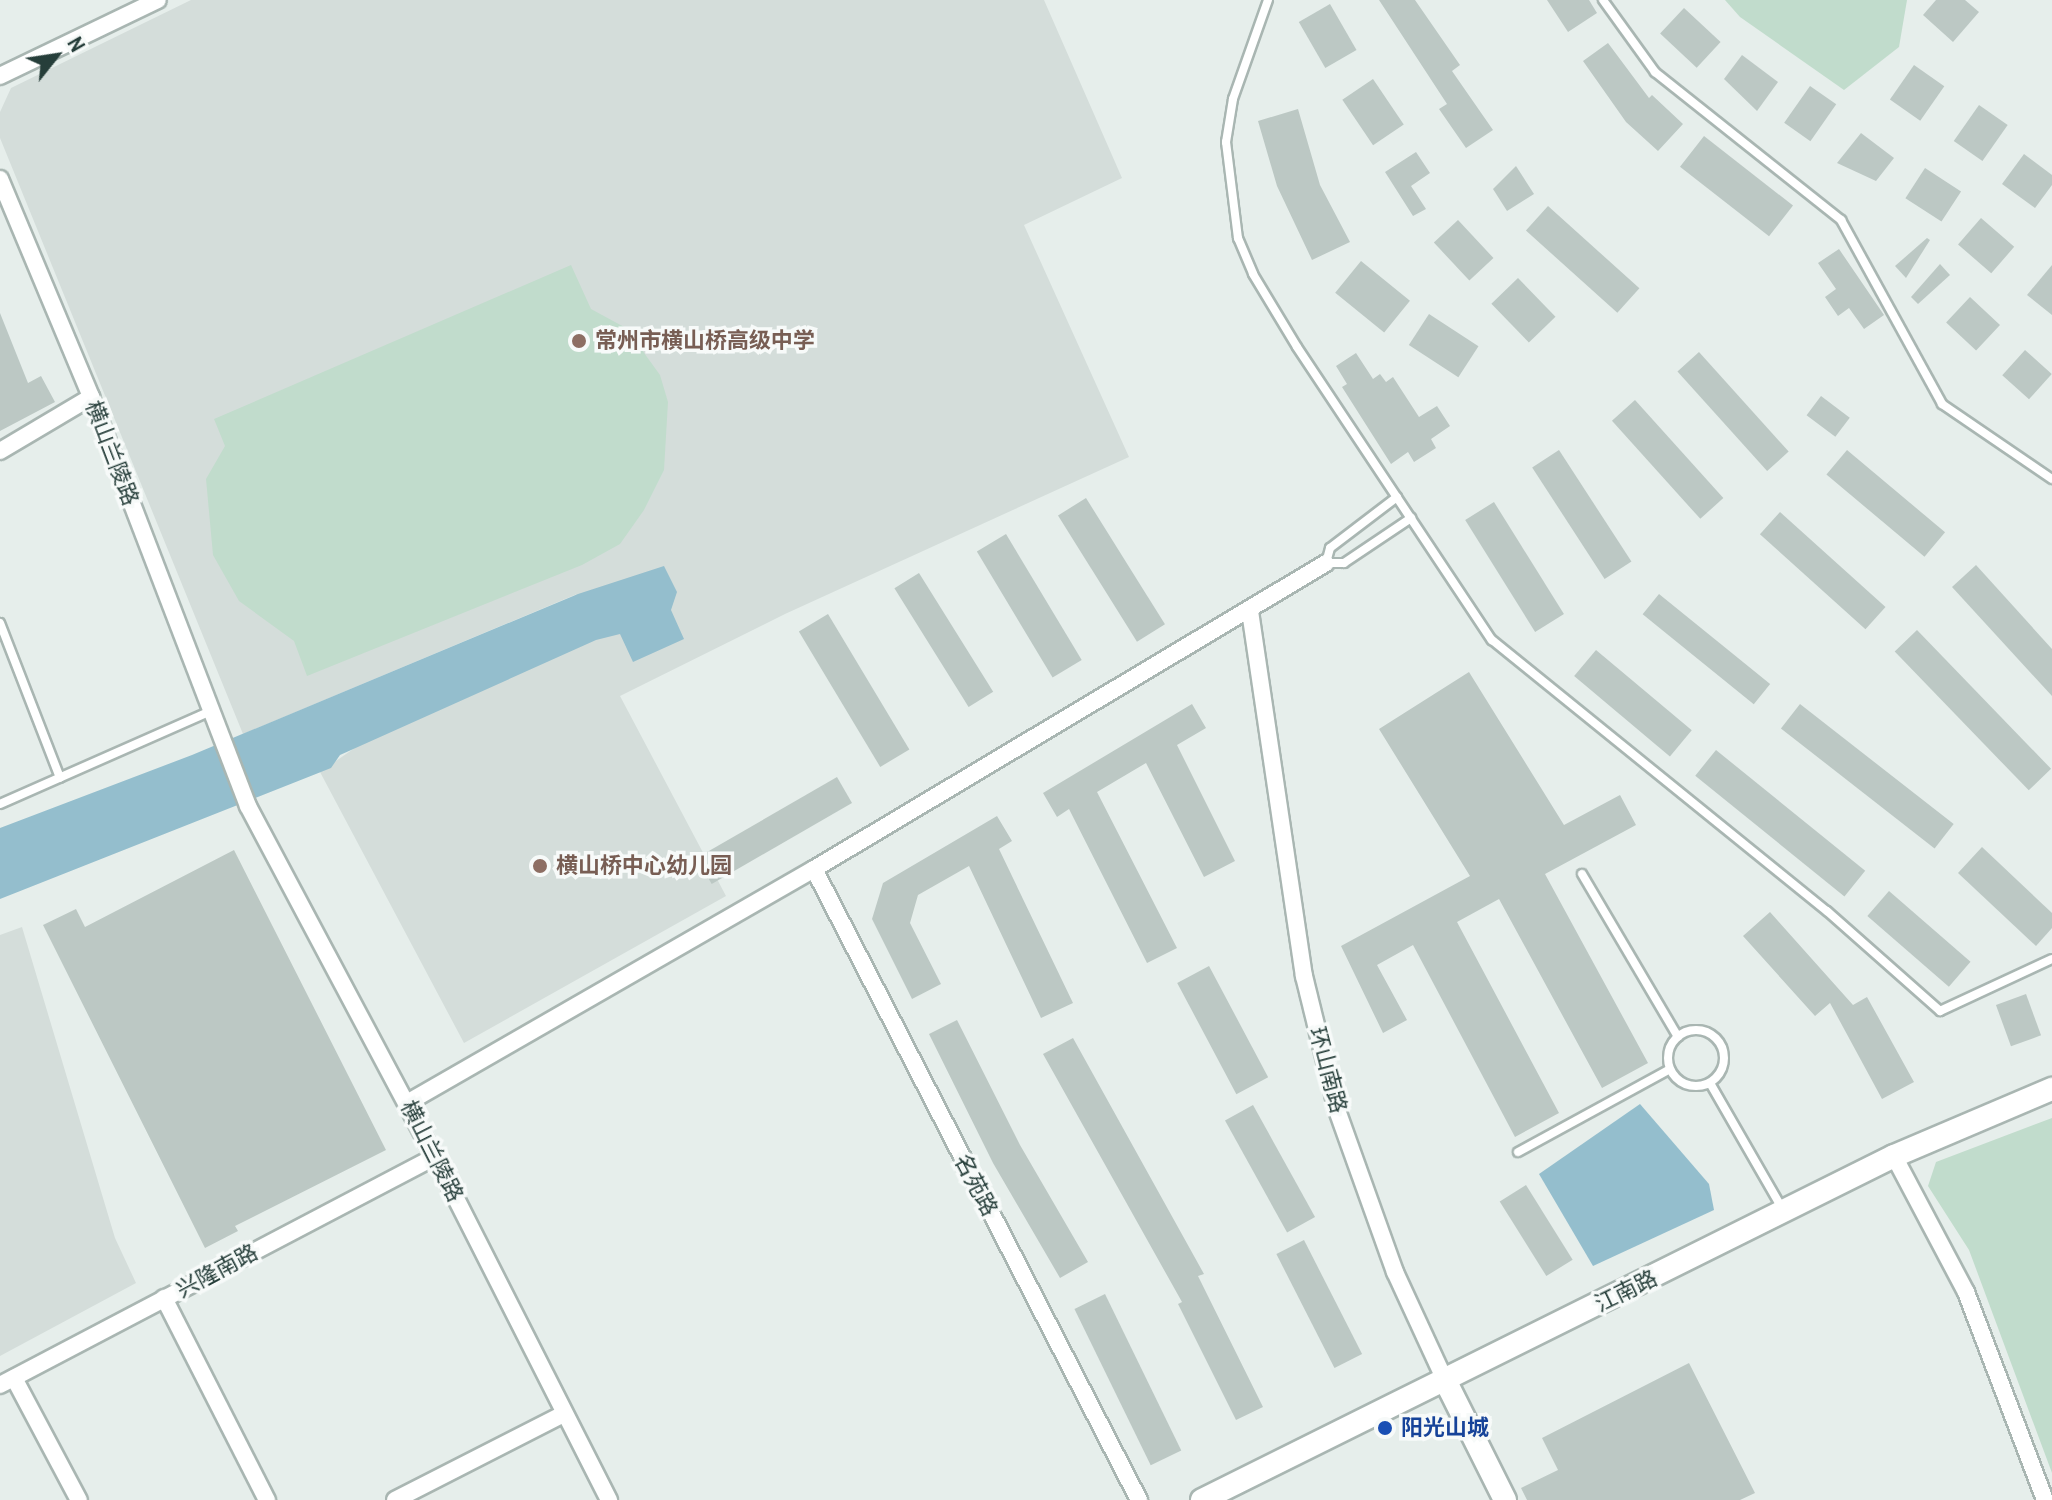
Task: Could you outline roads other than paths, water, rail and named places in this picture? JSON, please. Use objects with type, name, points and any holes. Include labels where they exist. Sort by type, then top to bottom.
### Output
[{"type":"main road","name":"江南路","points":[[1202,1500],[1785,1213],[1894,1156],[2052,1089]]},
{"type":"main road","name":"环山南路","points":[[1445,1380],[1505,1500]]},
{"type":"street","points":[[0,76],[158,0]]},
{"type":"street","name":"横山兰陵路","points":[[0,179],[91,397],[248,806],[407,1103],[609,1500]]},
{"type":"street","points":[[0,451],[91,397]]},
{"type":"street","points":[[407,1103],[814,869],[1326,563]]},
{"type":"street","name":"环山南路","points":[[1250,611],[1304,976],[1326,1065],[1395,1272],[1445,1380]]},
{"type":"street","name":"名苑路","points":[[814,869],[1139,1500]]},
{"type":"street","points":[[1894,1156],[1966,1292],[2045,1500]]},
{"type":"street","name":"兴隆南路","points":[[7,1382],[435,1157]]},
{"type":"street","points":[[164,1298],[267,1500]]},
{"type":"street","points":[[7,1382],[79,1500]]},
{"type":"street","points":[[395,1500],[564,1414]]},
{"type":"lane","points":[[1268,0],[1233,99],[1226,142],[1238,238],[1253,274],[1297,347],[1492,640],[1827,911],[1940,1011],[2052,959]]},
{"type":"lane","points":[[1603,0],[1655,72],[1841,220],[1942,404],[2052,479]]},
{"type":"lane","points":[[1397,497],[1330,548],[1326,563],[1344,563],[1411,518]]},
{"type":"lane","points":[[0,623],[60,778]]},
{"type":"lane","points":[[0,804],[211,711]]},
{"type":"lane","points":[[1582,874],[1678,1037]]},
{"type":"lane","points":[[1697,1030],[1716,1038],[1722,1067],[1710,1083],[1691,1086],[1670,1069],[1669,1052],[1678,1037],[1697,1030]]},
{"type":"lane","points":[[1518,1152],[1670,1069]]},
{"type":"lane","points":[[1710,1083],[1785,1213]]},
{"type":"water","points":[[664,566],[677,592],[671,610],[684,639],[633,662],[620,634],[596,640],[340,755],[331,768],[0,899],[0,828],[192,755],[578,594]]},
{"type":"water","points":[[1640,1104],[1709,1184],[1714,1210],[1593,1266],[1539,1174]]},
{"type":"place","name":"常州市横山桥高级中学","points":[[579,341]]},
{"type":"place","name":"横山桥中心幼儿园","points":[[540,866]]},
{"type":"place","name":"阳光山城","points":[[1385,1428]]}]
